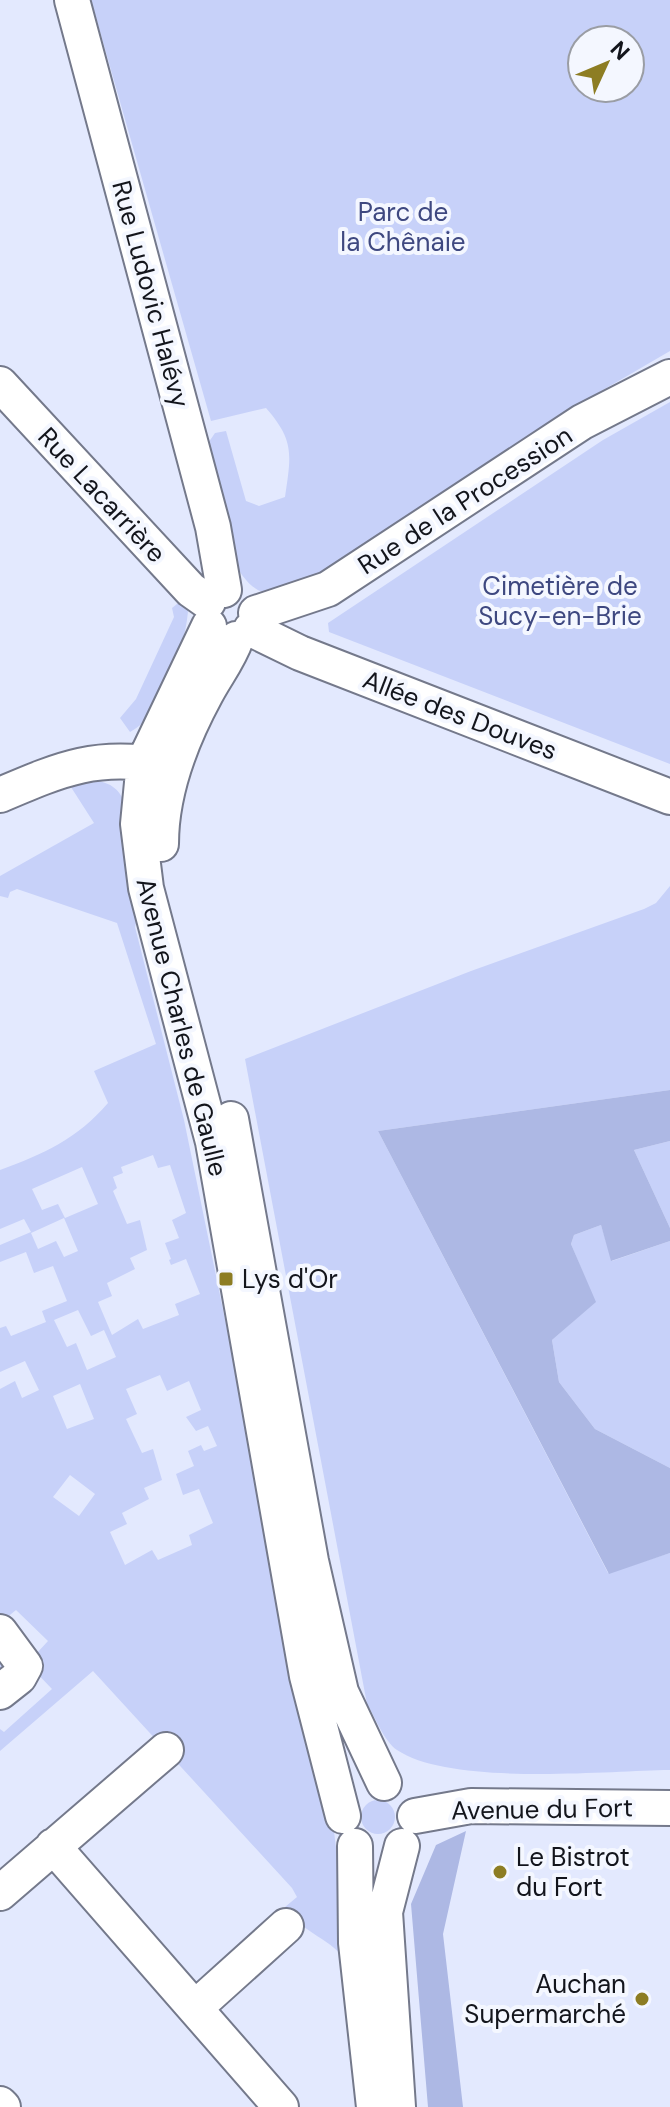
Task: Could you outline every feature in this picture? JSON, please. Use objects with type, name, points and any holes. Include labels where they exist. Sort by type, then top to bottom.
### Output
[{"type":"street","name":"Rue Ludovic Halévy","points":[[72,0],[213,527],[231,616]]},
{"type":"street","name":"Rue de la Procession","points":[[231,616],[328,589],[582,422],[670,377]]},
{"type":"street","name":"Rue Lacarrière","points":[[0,384],[181,580],[231,616]]},
{"type":"street","name":"Avenue Charles de Gaulle","points":[[231,616],[230,657],[158,765],[138,824],[146,888],[213,1142],[307,1676],[349,1831],[356,1943],[374,2107]]},
{"type":"street","name":"Allée des Douves","points":[[231,616],[300,653],[670,797]]},
{"type":"street","points":[[0,795],[79,764],[158,765]]},
{"type":"street","name":"Avenue Charles de Gaulle","points":[[158,765],[163,869],[236,1140],[311,1561],[341,1692],[384,1783]]},
{"type":"street","points":[[0,1632],[25,1666],[19,1677],[0,1692]]},
{"type":"street","points":[[0,1893],[166,1750]]},
{"type":"street","points":[[398,2107],[385,1912],[409,1831],[404,1792],[384,1783],[361,1787],[346,1804],[349,1831],[374,1855],[386,1854],[409,1831]]},
{"type":"street","name":"Avenue du Fort","points":[[409,1831],[471,1806],[670,1808]]},
{"type":"street","points":[[53,1846],[281,2107]]},
{"type":"street","points":[[195,2008],[286,1926]]},
{"type":"green space","name":"Parc de la Chênaie","points":[[91,0],[670,0],[670,351],[560,415],[325,570],[319,580],[277,593],[256,589],[232,558],[216,511],[202,452],[215,433],[226,431],[246,501],[259,506],[285,497],[289,449],[282,430],[266,408],[211,421]]},
{"type":"green space","name":"Cimetière de Sucy-en-Brie","points":[[670,402],[670,764],[329,632],[328,623],[603,440]]},
{"type":"green space","points":[[182,600],[188,611],[186,626],[171,679],[153,711],[130,732],[120,718],[136,699],[174,617],[172,608]]},
{"type":"green space","points":[[93,780],[105,783],[118,791],[126,807],[138,916],[135,927],[184,1120],[278,1577],[329,1789],[350,1966],[335,1948],[292,1916],[285,1907],[297,1897],[292,1888],[93,1671],[0,1751],[0,1729],[4,1732],[52,1689],[30,1666],[0,1695],[0,1648],[25,1666],[48,1641],[16,1610],[0,1623],[0,1389],[15,1381],[22,1398],[39,1390],[25,1361],[0,1372],[0,1328],[6,1326],[11,1336],[46,1322],[42,1311],[67,1301],[53,1266],[34,1273],[26,1252],[0,1262],[0,1245],[31,1232],[24,1219],[0,1229],[0,1170],[72,1136],[108,1103],[94,1071],[156,1044],[117,923],[17,889],[10,892],[8,898],[0,896],[0,876],[94,823],[69,784]],"holes":[[[153,1155],[158,1168],[170,1165],[186,1213],[172,1220],[179,1238],[165,1243],[171,1265],[186,1259],[200,1294],[175,1304],[179,1315],[143,1329],[138,1319],[112,1335],[98,1302],[112,1296],[107,1283],[135,1269],[130,1258],[147,1250],[140,1220],[127,1224],[113,1191],[117,1188],[113,1177],[123,1173],[121,1167]],[[82,1167],[98,1204],[65,1218],[58,1204],[42,1210],[32,1189]],[[64,1218],[78,1251],[64,1257],[56,1241],[38,1249],[31,1233]],[[78,1310],[91,1336],[104,1330],[116,1357],[87,1370],[76,1343],[67,1347],[54,1320]],[[160,1375],[167,1391],[189,1381],[201,1410],[186,1417],[196,1431],[208,1426],[217,1446],[204,1451],[201,1445],[188,1451],[194,1466],[176,1474],[183,1495],[199,1489],[213,1523],[189,1535],[192,1545],[158,1560],[152,1550],[125,1565],[110,1532],[127,1524],[122,1513],[149,1499],[144,1488],[162,1480],[153,1449],[142,1453],[126,1419],[137,1414],[126,1389]],[[80,1384],[94,1419],[67,1429],[53,1396]],[[70,1475],[95,1494],[79,1516],[53,1497]]]},
{"type":"green space","points":[[670,886],[670,1090],[378,1131],[608,1573],[670,1553],[670,1770],[529,1774],[453,1768],[421,1761],[392,1746],[367,1704],[245,1059],[471,971],[644,909],[656,903]]},
{"type":"green space","points":[[670,1141],[670,1228],[634,1150]]},
{"type":"green space","points":[[601,1225],[612,1261],[670,1241],[670,1468],[595,1429],[559,1382],[552,1340],[595,1302],[571,1244],[574,1235]]},
{"type":"green space","points":[[378,1800],[390,1805],[395,1817],[390,1829],[378,1834],[366,1829],[361,1817],[366,1805]]},
{"type":"shaded area","points":[[670,1090],[670,1141],[634,1150],[670,1228],[670,1241],[611,1261],[601,1225],[574,1235],[571,1244],[596,1302],[552,1340],[559,1382],[595,1429],[670,1468],[670,1553],[609,1574],[378,1131]]},
{"type":"shaded area","points":[[466,1831],[443,1934],[463,2107],[428,2107],[411,1904],[436,1845]]},
{"type":"place","name":"Lys d'Or","points":[[226,1279]]},
{"type":"place","name":"Le Bistrot du Fort","points":[[500,1872]]},
{"type":"place","name":"Auchan Supermarché","points":[[642,1999]]}]
